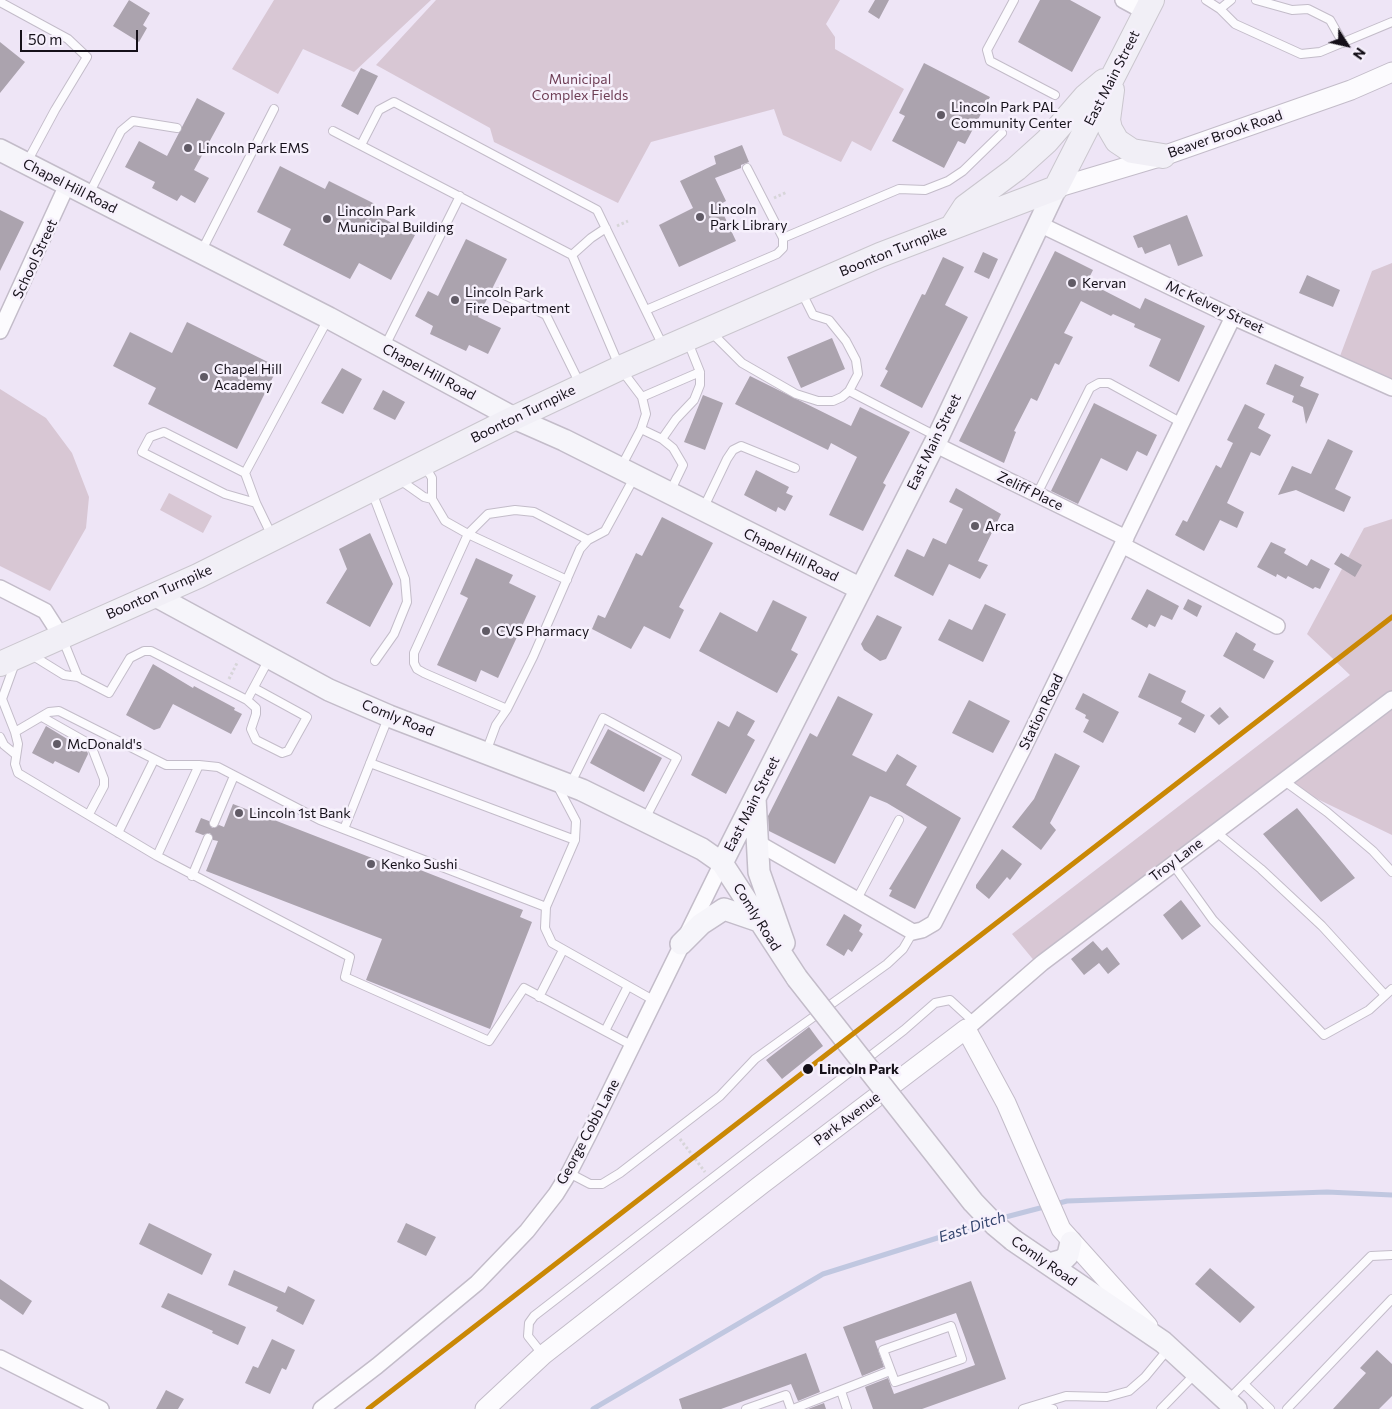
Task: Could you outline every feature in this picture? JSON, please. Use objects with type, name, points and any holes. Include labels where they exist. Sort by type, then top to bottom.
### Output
[{"type":"main road","name":"East Main Street","points":[[722,863],[936,441],[1056,188],[1146,10]]},
{"type":"main road","points":[[1114,74],[1108,120],[1115,138],[1122,146],[1132,151],[1163,156]]},
{"type":"main road","points":[[952,227],[965,207],[1016,169],[1057,130],[1085,97],[1114,74]]},
{"type":"main road","name":"Chapel Hill Road","points":[[0,150],[200,254],[329,318],[514,418],[564,440],[861,589]]},
{"type":"main road","name":"Boonton Turnpike","points":[[15,658],[154,595],[514,418],[708,328],[952,227],[1056,188]]},
{"type":"main road","name":"Comly Road","points":[[154,595],[329,690],[389,716],[562,782],[645,820],[702,849],[722,863],[796,978],[973,1202],[995,1226],[1166,1345],[1232,1405]]},
{"type":"main road","points":[[755,797],[759,872],[796,978]]},
{"type":"main road","points":[[681,944],[701,924],[724,909],[759,920]]},
{"type":"main road","points":[[1049,1264],[1063,1260],[1068,1255],[1071,1242]]},
{"type":"street","points":[[1123,0],[1146,10]]},
{"type":"street","name":"Beaver Brook Road","points":[[1056,188],[1163,156],[1351,90],[1392,72]]},
{"type":"street","name":"School Street","points":[[0,332],[67,185]]},
{"type":"street","name":"Mc Kelvey Street","points":[[1039,224],[1233,317],[1392,388]]},
{"type":"street","name":"Station Road","points":[[913,932],[922,930],[934,923],[1233,317]]},
{"type":"street","name":"Zeliff Place","points":[[936,441],[1124,541],[1277,626]]},
{"type":"street","points":[[0,588],[45,611],[61,636]]},
{"type":"street","name":"Troy Lane","points":[[970,1025],[1042,963],[1172,863],[1392,699]]},
{"type":"street","points":[[758,843],[913,932]]},
{"type":"street","name":"George Cobb Lane","points":[[321,1409],[377,1366],[478,1283],[527,1231],[569,1173],[722,863]]},
{"type":"street","points":[[970,1025],[1061,1229],[1166,1345]]},
{"type":"street","name":"Park Avenue","points":[[485,1409],[508,1385],[543,1355],[970,1025]]},
{"type":"street","points":[[0,1358],[101,1409]]},
{"type":"lane","points":[[1014,0],[987,50],[990,61],[1055,95]]},
{"type":"lane","points":[[1206,0],[1220,9],[1235,24],[1301,54],[1320,52],[1392,22]]},
{"type":"lane","points":[[1220,9],[1231,0]]},
{"type":"lane","points":[[1256,0],[1292,10],[1308,9],[1323,16],[1330,20],[1343,43]]},
{"type":"lane","points":[[0,2],[68,39],[87,57],[55,110],[26,164]]},
{"type":"lane","points":[[361,145],[379,110],[394,102],[597,210],[664,348]]},
{"type":"lane","points":[[200,254],[274,109]]},
{"type":"lane","points":[[88,196],[121,131],[133,121],[177,128]]},
{"type":"lane","points":[[333,131],[572,255],[620,368],[642,397],[646,414],[605,531],[588,540],[580,549],[506,709],[496,725],[486,752]]},
{"type":"lane","points":[[783,238],[899,189],[925,190],[948,181],[963,171],[1002,133]]},
{"type":"lane","points":[[646,310],[777,254],[782,248],[783,238],[747,168]]},
{"type":"lane","points":[[384,348],[460,196]]},
{"type":"lane","points":[[572,255],[590,238],[606,228]]},
{"type":"lane","points":[[708,328],[731,354],[796,394],[818,401],[833,401],[849,391],[858,374],[856,360],[846,341],[829,320],[813,315],[800,289]]},
{"type":"lane","points":[[498,292],[546,315],[581,386]]},
{"type":"lane","points":[[245,473],[329,318]]},
{"type":"lane","points":[[662,439],[676,419],[694,400],[700,386],[700,372],[686,338]]},
{"type":"lane","points":[[642,397],[700,372]]},
{"type":"lane","points":[[1037,494],[1090,388],[1099,383],[1109,384],[1182,423]]},
{"type":"lane","points":[[849,391],[936,441]]},
{"type":"lane","points":[[641,429],[662,439],[677,453],[683,465],[669,494]]},
{"type":"lane","points":[[256,503],[225,494],[142,452],[150,437],[164,432],[245,473],[256,503],[273,538]]},
{"type":"lane","points":[[702,510],[727,459],[733,450],[741,446],[796,468]]},
{"type":"lane","points":[[423,463],[432,478],[432,499],[445,521],[468,534],[567,580]]},
{"type":"lane","points":[[395,477],[424,497],[432,499]]},
{"type":"lane","points":[[371,489],[406,579],[407,602],[394,634],[375,661]]},
{"type":"lane","points":[[506,709],[417,670],[414,663],[414,653],[468,534],[488,514],[514,510],[534,512],[588,540]]},
{"type":"lane","points":[[61,636],[78,677]]},
{"type":"lane","points":[[254,688],[307,717],[288,751],[282,753],[256,740],[251,729],[256,708],[247,700],[151,651],[144,651],[130,658],[109,693],[78,677],[64,675],[15,658],[2,699],[18,744],[14,764],[18,773],[192,876],[350,957],[345,977],[489,1042],[524,988],[633,1046]]},
{"type":"lane","points":[[247,700],[270,658]]},
{"type":"lane","points":[[15,732],[49,712],[59,711],[166,765],[218,767],[320,820],[546,907]]},
{"type":"lane","points":[[344,829],[389,716]]},
{"type":"lane","points":[[42,717],[88,743],[92,748],[104,779],[104,786],[89,814]]},
{"type":"lane","points":[[645,820],[677,758],[604,718],[562,782],[578,828],[575,840],[546,907],[545,928],[548,938],[563,950],[655,1000]]},
{"type":"lane","points":[[0,737],[4,745],[15,754]]},
{"type":"lane","points":[[118,833],[154,760]]},
{"type":"lane","points":[[370,763],[575,840]]},
{"type":"lane","points":[[157,856],[199,765]]},
{"type":"lane","points":[[214,823],[234,776]]},
{"type":"lane","points":[[1283,780],[1327,812],[1373,851],[1392,872]]},
{"type":"lane","points":[[857,899],[899,820]]},
{"type":"lane","points":[[1215,831],[1261,868],[1322,926],[1385,995]]},
{"type":"lane","points":[[192,876],[208,838]]},
{"type":"lane","points":[[1172,863],[1214,920],[1324,1035],[1369,1010],[1392,989]]},
{"type":"lane","points":[[569,1173],[590,1184],[602,1184],[720,1096],[755,1059],[886,964],[903,949],[913,932]]},
{"type":"lane","points":[[539,997],[563,950]]},
{"type":"lane","points":[[605,1031],[628,986]]},
{"type":"lane","points":[[543,1355],[528,1336],[529,1322],[534,1316],[712,1180],[904,1030],[935,1003],[950,1000],[970,1025]]},
{"type":"lane","points":[[1232,1405],[1244,1384],[1371,1256],[1392,1255]]},
{"type":"lane","points":[[1287,1409],[1392,1299]]},
{"type":"lane","points":[[951,1326],[962,1358],[895,1382],[890,1371],[883,1350],[951,1326]]},
{"type":"lane","points":[[1023,1409],[1066,1396],[1107,1397],[1129,1391],[1141,1381],[1166,1345]]},
{"type":"lane","points":[[746,1409],[786,1395],[792,1409],[890,1371]]},
{"type":"lane","points":[[1161,1409],[1196,1372]]},
{"type":"lane","points":[[1244,1384],[1270,1409]]},
{"type":"lane","points":[[841,1391],[847,1409]]},
{"type":"lane","points":[[1036,1405],[1053,1409]]},
{"type":"path","points":[[228,680],[238,662]]},
{"type":"path","points":[[674,1132],[712,1180]]},
{"type":"green space","points":[[274,0],[431,0],[354,72],[303,49],[278,94],[232,69]]},
{"type":"green space","name":"Municipal Complex Fields","points":[[436,0],[840,0],[826,24],[835,37],[835,49],[904,89],[871,151],[852,141],[841,162],[783,135],[774,109],[651,142],[618,203],[494,142],[490,128],[376,65]]},
{"type":"green space","points":[[1392,263],[1392,385],[1337,364],[1372,271]]},
{"type":"green space","points":[[0,389],[46,418],[72,453],[89,497],[86,528],[50,591],[0,566]]},
{"type":"green space","points":[[169,493],[212,516],[203,533],[160,510]]},
{"type":"green space","points":[[1392,519],[1392,835],[1280,781],[1036,963],[1012,934],[1350,675],[1307,634],[1364,528]]},
{"type":"building","points":[[129,0],[150,13],[143,25],[147,28],[139,42],[113,26]]},
{"type":"building","points":[[875,0],[889,0],[879,19],[868,12]]},
{"type":"building","points":[[1040,0],[1070,0],[1101,17],[1072,72],[1018,42]]},
{"type":"building","points":[[0,42],[25,62],[0,93]]},
{"type":"building","name":"Lincoln Park PAL Community Center","points":[[924,63],[990,97],[965,144],[958,141],[944,168],[892,141],[905,116],[899,113]]},
{"type":"building","points":[[361,68],[378,76],[358,115],[341,106]]},
{"type":"building","name":"Lincoln Park EMS","points":[[197,98],[225,113],[194,170],[209,178],[195,203],[181,195],[177,201],[152,188],[155,182],[125,167],[139,141],[167,156]]},
{"type":"building","name":"Lincoln Park Library","points":[[742,145],[749,162],[741,165],[741,168],[715,178],[726,201],[719,205],[736,241],[679,267],[659,225],[693,208],[680,181],[716,164],[714,156]]},
{"type":"building","name":"Lincoln Park Municipal Building","points":[[280,166],[325,189],[329,181],[375,204],[371,212],[415,235],[391,280],[359,263],[350,279],[283,245],[291,229],[257,212]]},
{"type":"building","points":[[0,210],[24,222],[0,271]]},
{"type":"building","points":[[1187,215],[1203,256],[1178,266],[1170,244],[1145,254],[1142,247],[1138,248],[1133,236]]},
{"type":"building","name":"Lincoln Park Fire Department","points":[[466,239],[507,259],[478,317],[501,328],[488,354],[469,345],[466,351],[430,334],[433,326],[415,316],[428,291],[438,296]]},
{"type":"building","points":[[1055,251],[1093,270],[1089,278],[1103,285],[1101,289],[1140,309],[1145,298],[1205,326],[1179,382],[1149,366],[1161,339],[1134,327],[1135,324],[1113,314],[1111,316],[1081,301],[1064,333],[1073,337],[1059,365],[1055,363],[1037,401],[1031,398],[1014,431],[1016,432],[1004,463],[959,441]]},
{"type":"building","points":[[983,252],[998,259],[989,279],[974,272]]},
{"type":"building","points":[[943,257],[964,267],[945,305],[968,317],[922,408],[880,386],[888,371],[885,369],[922,294],[925,295]]},
{"type":"building","points":[[1307,275],[1340,290],[1333,307],[1299,293]]},
{"type":"building","name":"Chapel Hill Academy","points":[[187,322],[278,367],[237,449],[148,404],[156,388],[113,366],[130,332],[172,353]]},
{"type":"building","points":[[832,338],[845,369],[801,388],[787,357]]},
{"type":"building","points":[[1275,364],[1304,377],[1300,386],[1319,394],[1306,424],[1303,407],[1292,402],[1294,396],[1266,384]]},
{"type":"building","points":[[342,368],[362,379],[343,414],[321,403]]},
{"type":"building","points":[[750,376],[851,426],[860,407],[910,432],[883,483],[886,485],[863,531],[829,515],[857,457],[831,443],[828,450],[735,404]]},
{"type":"building","points":[[383,390],[405,402],[395,420],[373,409]]},
{"type":"building","points":[[703,395],[723,403],[705,450],[684,442]]},
{"type":"building","points":[[1094,403],[1157,435],[1147,456],[1137,451],[1127,471],[1101,458],[1078,504],[1051,491]]},
{"type":"building","points":[[1245,404],[1265,414],[1258,428],[1271,435],[1260,456],[1251,452],[1227,503],[1244,512],[1237,528],[1220,520],[1204,551],[1175,535],[1183,520],[1187,522],[1216,465],[1221,468],[1233,443],[1227,440]]},
{"type":"building","points":[[1328,439],[1353,451],[1335,489],[1351,497],[1344,512],[1296,490],[1278,495],[1292,466],[1311,474]]},
{"type":"building","points":[[756,470],[789,487],[786,493],[793,496],[785,511],[778,507],[776,512],[744,495]]},
{"type":"building","name":"Arca","points":[[956,488],[1001,514],[978,561],[988,565],[980,579],[949,564],[933,596],[894,576],[907,549],[924,557],[933,538],[946,544],[963,509],[949,502]]},
{"type":"building","points":[[662,517],[713,543],[679,607],[684,610],[670,639],[644,626],[631,649],[592,629],[598,615],[605,618],[636,553],[642,556]]},
{"type":"building","points":[[370,533],[393,584],[370,627],[326,603],[347,569],[339,549]]},
{"type":"building","points":[[1271,542],[1286,549],[1284,553],[1307,566],[1311,559],[1330,569],[1320,589],[1315,587],[1313,589],[1288,576],[1286,579],[1277,574],[1276,577],[1257,567]]},
{"type":"building","points":[[1341,553],[1362,565],[1355,577],[1334,564]]},
{"type":"building","name":"CVS Pharmacy","points":[[476,558],[513,575],[509,583],[536,596],[498,678],[481,670],[476,682],[437,665],[468,598],[460,594]]},
{"type":"building","points":[[1147,589],[1179,606],[1172,620],[1161,615],[1155,627],[1149,624],[1147,628],[1131,619]]},
{"type":"building","points":[[1188,599],[1202,606],[1197,617],[1183,609]]},
{"type":"building","points":[[773,600],[807,617],[791,650],[798,654],[777,693],[699,651],[720,612],[757,632]]},
{"type":"building","points":[[985,604],[1006,614],[983,662],[938,640],[949,619],[972,630]]},
{"type":"building","points":[[877,615],[902,627],[886,659],[880,661],[864,650],[861,644]]},
{"type":"building","points":[[1236,632],[1256,644],[1253,650],[1274,661],[1264,679],[1223,656]]},
{"type":"building","points":[[153,664],[193,688],[194,686],[235,708],[234,710],[242,714],[231,734],[173,704],[160,728],[154,730],[126,715]]},
{"type":"building","points":[[1149,673],[1186,691],[1181,702],[1205,715],[1195,733],[1178,724],[1182,718],[1138,697]]},
{"type":"building","points":[[1083,693],[1119,712],[1103,743],[1083,732],[1089,720],[1085,718],[1086,715],[1075,709]]},
{"type":"building","points":[[838,696],[873,714],[852,755],[886,772],[897,754],[917,766],[906,785],[961,818],[915,909],[889,896],[892,890],[889,889],[927,827],[887,803],[870,796],[835,864],[769,831],[768,816],[810,733],[817,737]]},
{"type":"building","points":[[969,700],[1010,721],[993,753],[952,733]]},
{"type":"building","points":[[1220,707],[1229,717],[1219,725],[1210,716]]},
{"type":"building","points":[[737,711],[755,721],[747,735],[755,740],[726,794],[691,775],[718,721],[729,727]]},
{"type":"building","name":"McDonald's","points":[[46,726],[87,751],[88,754],[79,773],[55,761],[53,764],[32,753]]},
{"type":"building","points":[[608,729],[662,758],[644,792],[590,763]]},
{"type":"building","points":[[1055,753],[1080,766],[1050,823],[1056,830],[1041,850],[1012,827],[1034,799]]},
{"type":"building","points":[[233,804],[408,872],[410,866],[523,910],[520,917],[532,922],[490,1029],[366,980],[382,939],[206,871],[218,841],[213,840],[210,833],[203,835],[195,832],[201,818],[209,821],[212,828],[219,825],[224,827]]},
{"type":"building","points":[[1297,808],[1355,878],[1321,902],[1263,834]]},
{"type":"building","points":[[1002,849],[1022,864],[1010,880],[1007,877],[989,899],[976,888],[976,885]]},
{"type":"building","points":[[1181,900],[1201,926],[1182,940],[1163,915]]},
{"type":"building","points":[[844,914],[862,925],[859,931],[863,934],[852,952],[848,949],[844,956],[826,945]]},
{"type":"building","points":[[1093,941],[1102,951],[1107,947],[1120,964],[1108,974],[1099,963],[1084,975],[1071,959]]},
{"type":"building","name":"Lincoln Park","points":[[809,1027],[823,1046],[782,1079],[766,1060]]},
{"type":"building","points":[[149,1223],[212,1254],[202,1275],[139,1244]]},
{"type":"building","points":[[406,1223],[436,1237],[426,1256],[397,1242]]},
{"type":"building","points":[[1210,1268],[1255,1307],[1240,1323],[1195,1284]]},
{"type":"building","points":[[234,1270],[285,1293],[288,1286],[315,1300],[303,1325],[276,1311],[278,1307],[228,1285]]},
{"type":"building","points":[[0,1279],[32,1301],[23,1315],[0,1299]]},
{"type":"building","points":[[971,1281],[1006,1379],[922,1409],[873,1409],[865,1387],[888,1378],[894,1394],[975,1365],[956,1313],[875,1341],[884,1367],[862,1376],[843,1327]]},
{"type":"building","points":[[168,1293],[246,1327],[238,1345],[161,1307]]},
{"type":"building","points":[[272,1339],[295,1350],[286,1370],[282,1368],[270,1394],[245,1383],[253,1366],[258,1368]]},
{"type":"building","points":[[1377,1350],[1392,1364],[1392,1396],[1379,1409],[1333,1409],[1366,1373],[1360,1368]]},
{"type":"building","points":[[806,1353],[820,1392],[798,1401],[791,1384],[721,1409],[682,1409],[679,1399]]},
{"type":"building","points":[[166,1390],[184,1399],[178,1409],[156,1409]]},
{"type":"building","points":[[824,1403],[826,1409],[808,1409]]},
{"type":"waterway","name":"East Ditch","points":[[998,1219],[1067,1201],[1327,1192],[1392,1195]]},
{"type":"waterway","name":"East Ditch","points":[[593,1409],[823,1274],[985,1223]]},
{"type":"railway","points":[[368,1409],[1392,617]]},
{"type":"transit line","points":[[368,1409],[1392,617]]},
{"type":"place","name":"Lincoln Park PAL Community Center","points":[[941,115]]},
{"type":"place","name":"Lincoln Park EMS","points":[[188,148]]},
{"type":"place","name":"Lincoln Park Library","points":[[700,217]]},
{"type":"place","name":"Lincoln Park Municipal Building","points":[[327,219]]},
{"type":"place","name":"Kervan","points":[[1072,283]]},
{"type":"place","name":"Lincoln Park Fire Department","points":[[455,300]]},
{"type":"place","name":"Chapel Hill Academy","points":[[204,377]]},
{"type":"place","name":"Arca","points":[[975,526]]},
{"type":"place","name":"CVS Pharmacy","points":[[486,631]]},
{"type":"place","name":"McDonald's","points":[[57,744]]},
{"type":"place","name":"Lincoln 1st Bank","points":[[239,813]]},
{"type":"place","name":"Kenko Sushi","points":[[371,864]]},
{"type":"place","name":"Lincoln Park","points":[[808,1069]]}]
